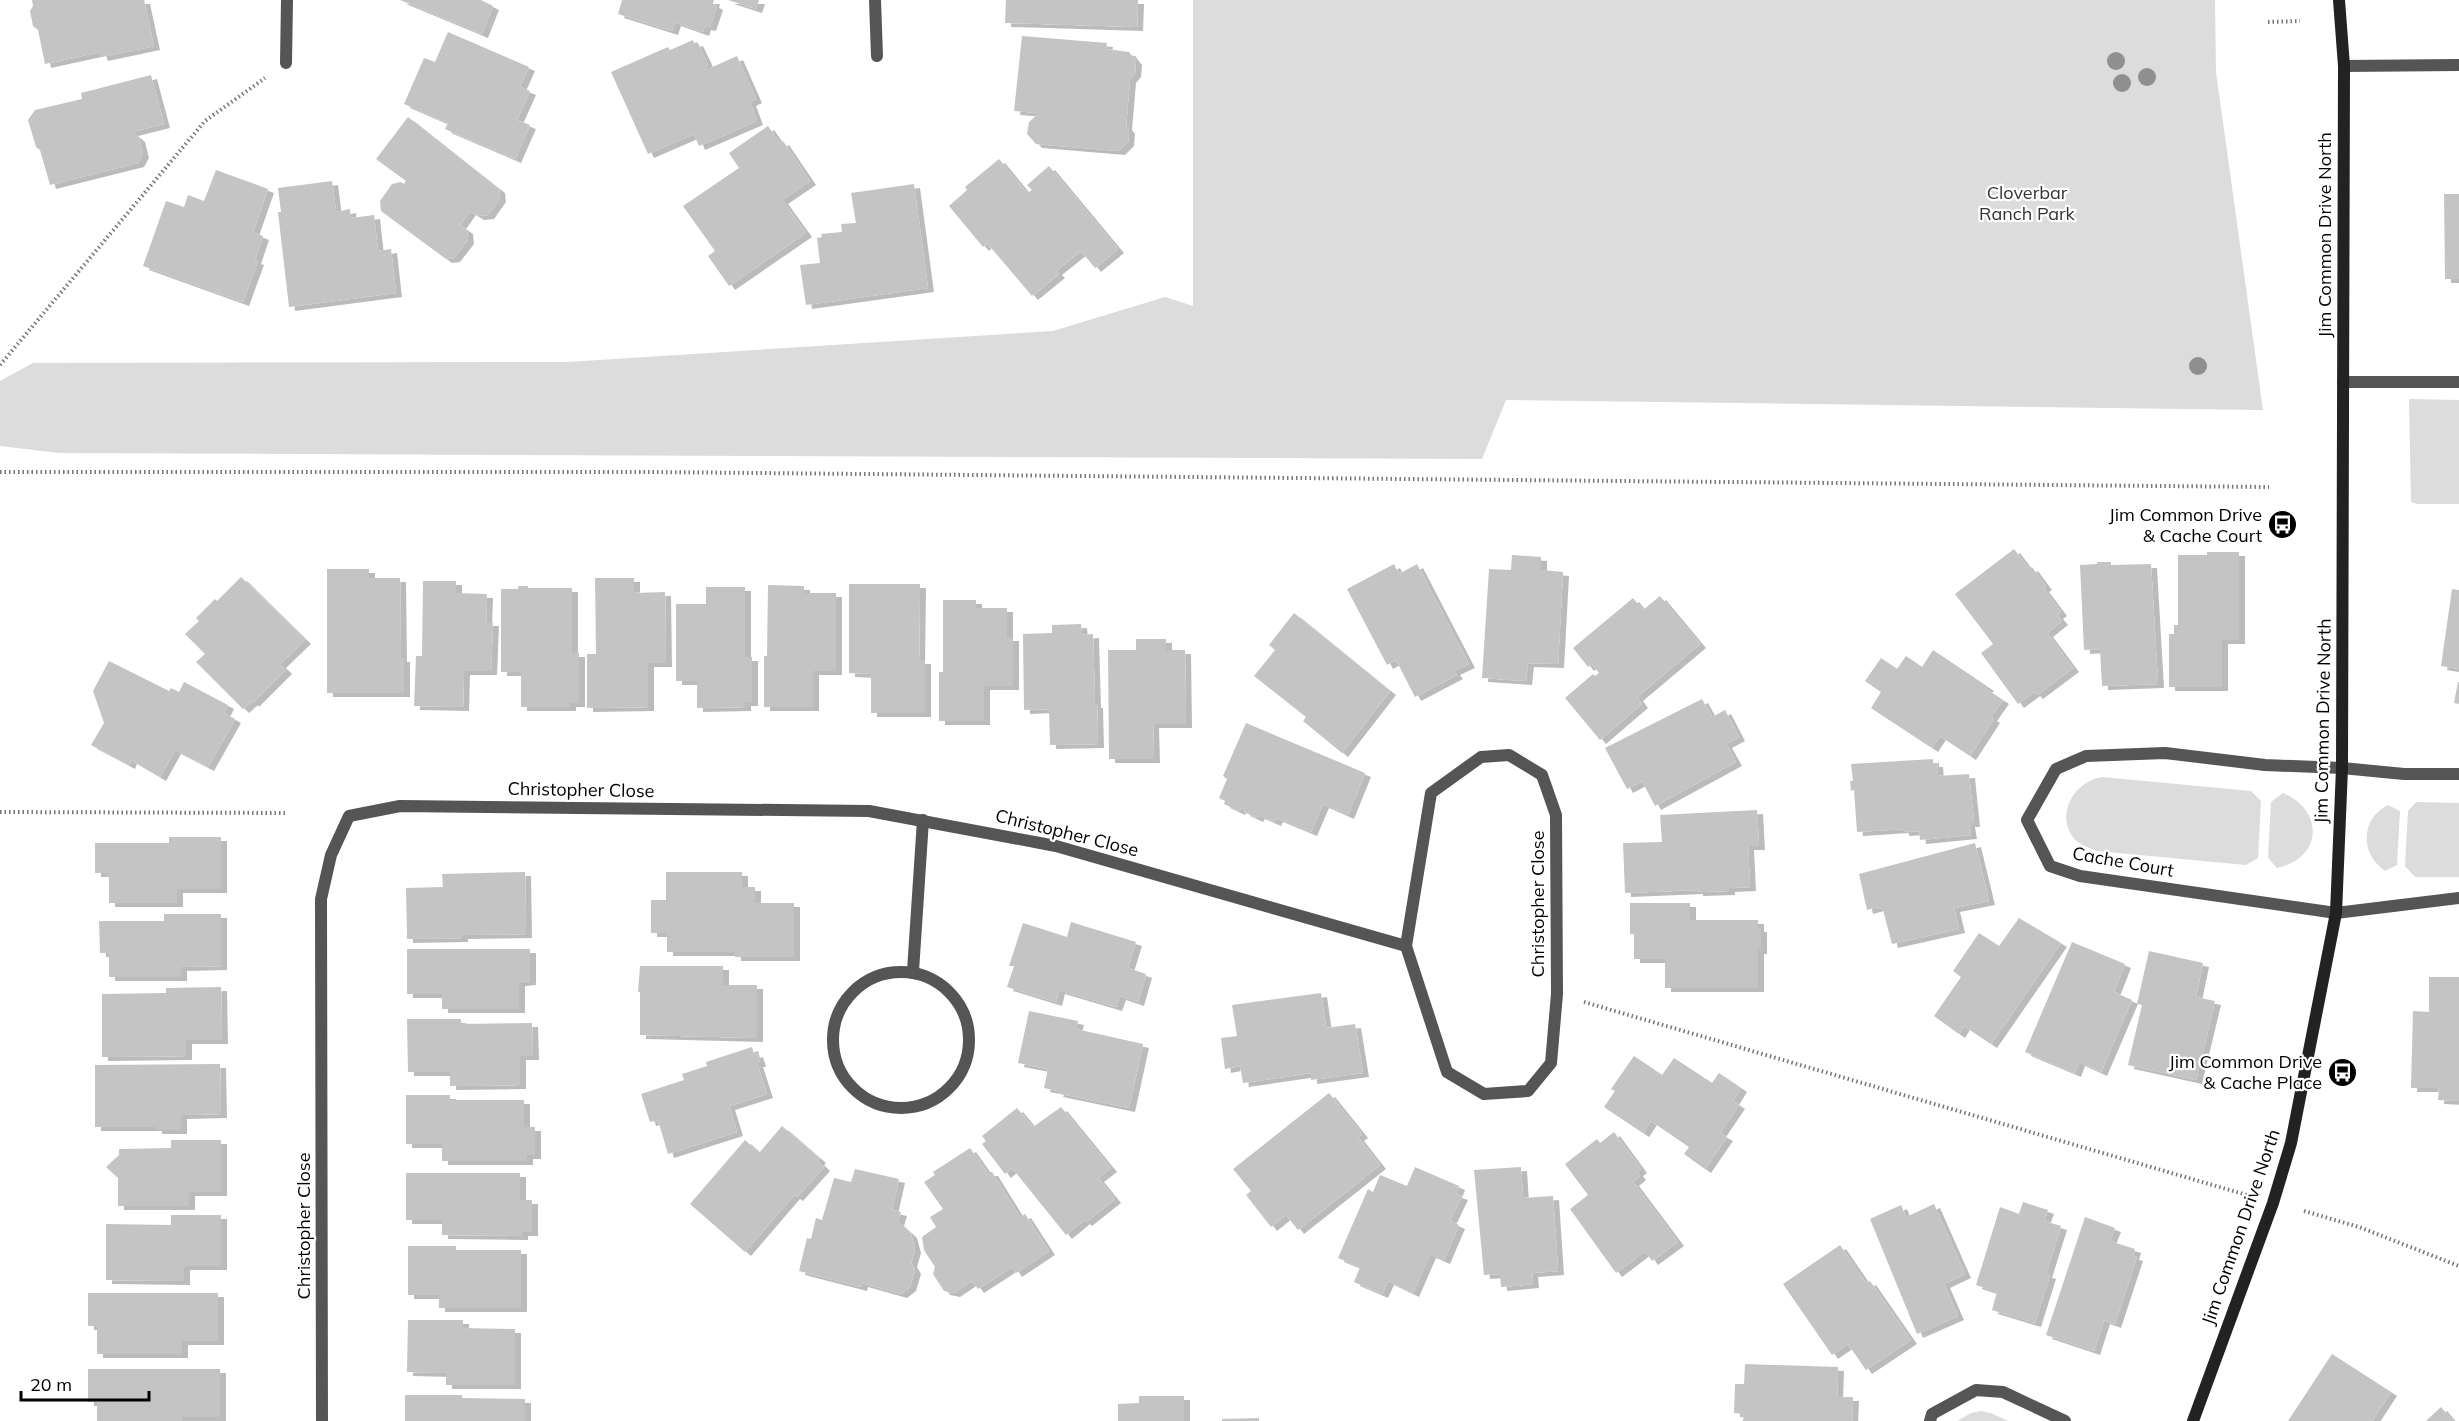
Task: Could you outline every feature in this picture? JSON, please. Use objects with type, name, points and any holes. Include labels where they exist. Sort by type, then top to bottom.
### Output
[{"type":"street","points":[[286,63],[287,0]]},
{"type":"street","points":[[875,0],[877,56]]},
{"type":"street","name":"Jim Common Drive North","points":[[2193,1421],[2272,1203],[2291,1143],[2336,912],[2342,768],[2344,66],[2340,0]]},
{"type":"street","points":[[2344,66],[2459,65]]},
{"type":"street","points":[[2343,382],[2459,382]]},
{"type":"street","name":"Cache Court","points":[[2336,912],[2080,876],[2050,866],[2027,820],[2056,769],[2086,756],[2165,753],[2265,765],[2342,768]]},
{"type":"street","name":"Christopher Close","points":[[1509,755],[1542,775],[1556,815],[1557,994],[1551,1063],[1528,1091],[1484,1094],[1447,1071],[1406,946],[1431,793],[1481,757],[1509,755]]},
{"type":"street","points":[[2342,768],[2404,774],[2459,774]]},
{"type":"street","name":"Christopher Close","points":[[322,1421],[321,899],[331,855],[349,816],[400,806],[869,811],[1056,846],[1406,946]]},
{"type":"street","points":[[913,971],[923,820]]},
{"type":"street","points":[[2336,912],[2459,898]]},
{"type":"street","points":[[913,971],[952,991],[971,1030],[964,1073],[933,1104],[889,1110],[851,1089],[831,1050],[839,1007],[871,976],[913,971]]},
{"type":"street","points":[[1930,1421],[1932,1414],[1976,1390],[2003,1392],[2065,1421]]},
{"type":"path","points":[[2268,22],[2300,21]]},
{"type":"path","points":[[0,365],[205,121],[286,63]]},
{"type":"path","points":[[0,472],[660,472],[2269,487]]},
{"type":"path","points":[[0,812],[285,813]]},
{"type":"path","points":[[1557,994],[2248,1196]]},
{"type":"path","points":[[2304,1211],[2360,1227],[2459,1266]]},
{"type":"green space","name":"Cloverbar Ranch Park","points":[[1193,0],[2215,0],[2216,72],[2263,410],[1506,400],[1482,459],[59,453],[0,446],[0,381],[33,363],[567,362],[1053,331],[1165,297],[1193,306]]},
{"type":"green space","points":[[2409,399],[2459,400],[2459,504],[2411,502]]},
{"type":"green space","points":[[2102,777],[2251,791],[2261,801],[2258,858],[2246,865],[2096,851],[2083,845],[2072,836],[2068,826],[2066,817],[2068,807],[2071,799],[2084,784]]},
{"type":"green space","points":[[2283,793],[2297,801],[2306,811],[2313,834],[2310,845],[2303,855],[2292,863],[2277,868],[2268,858],[2271,802]]},
{"type":"green space","points":[[2416,802],[2459,803],[2459,877],[2415,877],[2405,866],[2408,811]]},
{"type":"green space","points":[[2388,805],[2400,811],[2397,865],[2385,871],[2371,855],[2367,837],[2372,819]]},
{"type":"green space","points":[[1981,1411],[2008,1421],[1957,1421],[1971,1413]]},
{"type":"building","points":[[32,0],[144,0],[154,46],[102,57],[100,52],[45,64],[38,30],[33,26],[30,11],[33,6]]},
{"type":"building","points":[[400,0],[481,0],[493,6],[482,34]]},
{"type":"building","points":[[622,0],[714,0],[713,4],[717,6],[710,27],[705,26],[703,32],[675,22],[672,31],[618,14]]},
{"type":"building","points":[[728,0],[759,0],[756,9]]},
{"type":"building","points":[[1006,0],[1138,0],[1137,27],[1005,23]]},
{"type":"building","points":[[448,32],[529,67],[520,87],[530,91],[517,120],[530,125],[515,159],[445,129],[448,123],[404,104],[424,58],[435,62]]},
{"type":"building","points":[[1022,36],[1107,43],[1106,49],[1129,52],[1136,61],[1135,73],[1130,79],[1126,126],[1129,130],[1128,142],[1119,151],[1036,144],[1027,134],[1029,122],[1039,113],[1014,111]]},
{"type":"building","points":[[693,40],[694,43],[697,42],[708,65],[705,67],[706,70],[737,56],[756,99],[750,102],[757,121],[699,146],[694,134],[648,154],[611,72],[668,47],[670,50]]},
{"type":"building","points":[[151,75],[164,124],[132,132],[139,138],[143,154],[138,163],[50,185],[28,120],[35,110],[82,99],[81,93]]},
{"type":"building","points":[[408,117],[499,189],[500,198],[488,215],[478,216],[470,211],[460,225],[467,230],[468,240],[454,258],[446,259],[381,211],[380,201],[392,184],[401,182],[404,184],[406,181],[376,159]]},
{"type":"building","points":[[768,126],[780,143],[783,141],[810,181],[782,200],[806,233],[729,286],[708,256],[715,251],[683,206],[739,168],[729,153]]},
{"type":"building","points":[[999,159],[1027,193],[1032,190],[1027,185],[1049,166],[1118,249],[1095,268],[1081,251],[1056,271],[1059,274],[1032,296],[987,243],[983,247],[949,206],[967,190],[965,187]]},
{"type":"building","points":[[216,170],[268,189],[253,232],[263,236],[255,260],[258,261],[243,302],[143,266],[166,201],[184,207],[188,195],[204,201]]},
{"type":"building","points":[[332,181],[336,212],[350,209],[351,218],[374,215],[378,251],[391,249],[396,293],[289,307],[278,212],[281,212],[278,188]]},
{"type":"building","points":[[914,184],[928,288],[806,305],[800,265],[820,263],[817,238],[822,237],[821,234],[842,232],[841,224],[856,223],[851,193]]},
{"type":"building","points":[[2444,194],[2459,194],[2459,279],[2445,279]]},
{"type":"building","points":[[2014,549],[2029,569],[2032,567],[2046,586],[2043,588],[2061,612],[2057,615],[2062,621],[2047,633],[2073,668],[2037,695],[2034,692],[2018,704],[1981,653],[1993,644],[1955,594]]},
{"type":"building","points":[[2207,552],[2239,552],[2239,640],[2222,640],[2222,687],[2169,687],[2169,634],[2174,634],[2174,625],[2178,625],[2178,555],[2207,555]]},
{"type":"building","points":[[1512,555],[1541,557],[1541,570],[1563,572],[1558,664],[1528,663],[1526,681],[1482,678],[1489,569],[1511,570]]},
{"type":"building","points":[[2097,562],[2111,562],[2111,565],[2151,564],[2158,684],[2102,686],[2100,649],[2084,650],[2080,565],[2097,564]]},
{"type":"building","points":[[1394,564],[1399,574],[1417,564],[1469,664],[1454,671],[1457,675],[1415,697],[1396,660],[1387,665],[1347,589]]},
{"type":"building","points":[[327,569],[369,569],[369,578],[400,578],[404,693],[327,693]]},
{"type":"building","points":[[241,577],[305,640],[280,664],[286,670],[253,703],[252,701],[243,709],[196,662],[205,654],[185,634],[199,621],[196,618]]},
{"type":"building","points":[[595,578],[634,578],[634,593],[665,592],[666,663],[648,663],[648,707],[587,708],[587,654],[596,654]]},
{"type":"building","points":[[423,581],[456,581],[456,593],[487,594],[486,622],[493,622],[491,671],[464,671],[463,707],[414,706],[416,656],[422,656]]},
{"type":"building","points":[[849,584],[920,584],[919,660],[925,660],[925,713],[871,713],[871,674],[849,673]]},
{"type":"building","points":[[768,585],[804,586],[804,593],[836,593],[836,671],[813,671],[813,707],[764,707]]},
{"type":"building","points":[[518,586],[572,588],[572,653],[579,653],[579,703],[570,703],[570,707],[521,707],[521,672],[501,672],[501,589],[518,589]]},
{"type":"building","points":[[706,587],[745,587],[745,657],[752,657],[752,702],[745,702],[745,707],[697,708],[697,681],[676,681],[676,604],[706,604]]},
{"type":"building","points":[[2452,589],[2459,590],[2459,669],[2441,666]]},
{"type":"building","points":[[1660,596],[1700,644],[1637,697],[1642,704],[1600,740],[1565,698],[1593,674],[1595,676],[1599,673],[1592,664],[1588,667],[1573,648],[1633,598],[1643,610]]},
{"type":"building","points":[[943,600],[976,600],[976,608],[1007,608],[1007,637],[1013,637],[1013,686],[984,686],[984,721],[939,721],[939,672],[943,672]]},
{"type":"building","points":[[1294,613],[1390,691],[1342,753],[1303,721],[1306,717],[1254,676],[1275,650],[1269,645]]},
{"type":"building","points":[[1081,624],[1082,635],[1093,634],[1098,744],[1050,745],[1049,709],[1024,710],[1023,634],[1052,633],[1052,625]]},
{"type":"building","points":[[1136,639],[1166,639],[1166,650],[1185,650],[1186,724],[1153,724],[1154,759],[1109,759],[1108,650],[1136,650]]},
{"type":"building","points":[[1933,650],[1988,687],[1986,689],[2003,700],[1991,717],[1994,719],[1970,756],[1940,736],[1932,748],[1871,708],[1881,692],[1865,681],[1881,658],[1897,669],[1906,656],[1922,667]]},
{"type":"building","points":[[109,661],[169,691],[171,688],[179,692],[184,682],[228,705],[224,713],[235,719],[208,767],[175,750],[160,777],[131,760],[129,765],[91,745],[104,723],[93,691]]},
{"type":"building","points":[[2459,682],[2459,704],[2454,703]]},
{"type":"building","points":[[1702,699],[1712,717],[1725,710],[1739,737],[1726,744],[1736,762],[1655,806],[1642,781],[1627,789],[1605,748]]},
{"type":"building","points":[[1246,723],[1365,773],[1348,815],[1323,804],[1311,832],[1277,818],[1275,822],[1259,815],[1257,818],[1244,812],[1245,809],[1242,807],[1239,811],[1224,804],[1225,801],[1219,798],[1227,779],[1223,776]]},
{"type":"building","points":[[1933,759],[1933,763],[1937,763],[1938,776],[1969,774],[1974,823],[1969,823],[1971,835],[1920,840],[1919,831],[1903,832],[1903,829],[1857,832],[1854,790],[1851,791],[1850,781],[1853,781],[1851,764]]},
{"type":"building","points":[[1757,810],[1759,846],[1748,846],[1750,887],[1729,888],[1729,891],[1625,893],[1623,843],[1662,842],[1660,815]]},
{"type":"building","points":[[169,837],[221,837],[221,889],[177,889],[177,903],[109,903],[109,873],[95,873],[95,843],[169,843]]},
{"type":"building","points":[[1975,843],[1989,901],[1954,908],[1959,929],[1892,944],[1883,910],[1878,907],[1867,910],[1859,874]]},
{"type":"building","points":[[525,872],[526,934],[407,939],[406,888],[443,887],[442,874]]},
{"type":"building","points":[[666,872],[742,872],[742,887],[755,887],[755,903],[794,903],[794,957],[735,957],[735,952],[667,952],[667,933],[651,933],[651,900],[666,900]]},
{"type":"building","points":[[1630,903],[1690,903],[1690,920],[1758,920],[1758,928],[1761,928],[1761,950],[1758,950],[1758,988],[1665,988],[1665,959],[1634,959],[1634,934],[1630,934]]},
{"type":"building","points":[[164,914],[221,914],[221,966],[181,967],[181,977],[109,977],[109,953],[100,953],[99,921],[164,921]]},
{"type":"building","points":[[2019,918],[2061,943],[1991,1044],[1964,1026],[1959,1034],[1934,1016],[1961,977],[1953,971],[1979,933],[1999,946]]},
{"type":"building","points":[[1071,922],[1136,942],[1128,968],[1146,974],[1138,1002],[1120,996],[1116,1007],[1059,990],[1056,1002],[1007,987],[1014,966],[1009,966],[1023,923],[1067,937]]},
{"type":"building","points":[[2072,942],[2125,964],[2114,992],[2132,1000],[2101,1072],[2079,1062],[2075,1073],[2025,1052]]},
{"type":"building","points":[[407,949],[530,949],[530,981],[519,982],[519,1009],[442,1009],[442,994],[407,994]]},
{"type":"building","points":[[2149,951],[2203,963],[2196,997],[2215,1001],[2196,1080],[2128,1065],[2142,1005],[2137,1004]]},
{"type":"building","points":[[640,966],[723,966],[723,985],[757,985],[757,1038],[640,1035],[640,992],[638,992]]},
{"type":"building","points":[[2429,977],[2459,977],[2459,1101],[2438,1100],[2439,1088],[2411,1088],[2413,1011],[2429,1012]]},
{"type":"building","points":[[221,987],[222,1040],[186,1040],[186,1056],[102,1057],[102,994],[166,993],[166,988]]},
{"type":"building","points":[[1321,993],[1326,1028],[1355,1024],[1363,1073],[1311,1080],[1311,1073],[1243,1083],[1240,1066],[1225,1069],[1221,1038],[1237,1036],[1232,1005]]},
{"type":"building","points":[[1029,1011],[1078,1021],[1076,1029],[1143,1044],[1129,1108],[1057,1093],[1058,1091],[1044,1088],[1048,1069],[1018,1063]]},
{"type":"building","points":[[407,1019],[461,1019],[461,1024],[532,1023],[533,1056],[520,1056],[520,1085],[450,1086],[450,1072],[408,1072]]},
{"type":"building","points":[[752,1047],[754,1054],[757,1053],[760,1063],[757,1063],[767,1094],[729,1106],[737,1132],[668,1154],[658,1120],[650,1122],[641,1094],[684,1080],[682,1074],[707,1066],[706,1062]]},
{"type":"building","points":[[1634,1056],[1662,1075],[1674,1058],[1712,1083],[1719,1073],[1741,1088],[1733,1101],[1739,1105],[1720,1133],[1727,1137],[1705,1169],[1684,1154],[1689,1147],[1651,1121],[1643,1133],[1604,1107],[1615,1091],[1611,1089]]},
{"type":"building","points":[[220,1064],[221,1114],[181,1115],[181,1130],[156,1130],[156,1127],[95,1127],[95,1065]]},
{"type":"building","points":[[1329,1093],[1362,1134],[1358,1137],[1380,1165],[1298,1230],[1286,1215],[1271,1227],[1246,1195],[1251,1191],[1233,1169]]},
{"type":"building","points":[[406,1095],[450,1095],[450,1100],[524,1100],[524,1127],[535,1127],[535,1155],[527,1155],[527,1161],[442,1161],[442,1144],[406,1144]]},
{"type":"building","points":[[1061,1107],[1111,1168],[1098,1178],[1115,1199],[1066,1235],[1012,1168],[1005,1174],[982,1144],[986,1141],[982,1136],[1017,1108],[1033,1127]]},
{"type":"building","points":[[782,1126],[820,1159],[818,1161],[824,1167],[797,1197],[794,1195],[745,1252],[690,1204],[745,1140],[759,1153]]},
{"type":"building","points":[[1614,1132],[1641,1169],[1637,1172],[1640,1176],[1633,1182],[1678,1242],[1652,1261],[1645,1251],[1616,1273],[1570,1209],[1588,1195],[1565,1164],[1597,1139],[1600,1143]]},
{"type":"building","points":[[171,1140],[221,1140],[221,1192],[189,1192],[189,1206],[118,1206],[118,1178],[106,1167],[119,1155],[119,1149],[171,1148]]},
{"type":"building","points":[[970,1148],[987,1172],[992,1172],[1020,1217],[1025,1214],[1049,1251],[1016,1273],[1012,1267],[978,1289],[972,1281],[954,1293],[944,1291],[933,1274],[935,1267],[924,1250],[922,1237],[936,1227],[930,1217],[943,1209],[924,1182],[935,1175],[933,1172]]},
{"type":"building","points":[[1415,1167],[1459,1186],[1456,1194],[1462,1196],[1450,1221],[1459,1225],[1444,1260],[1430,1254],[1413,1293],[1388,1281],[1382,1294],[1354,1282],[1360,1267],[1338,1258],[1368,1189],[1373,1192],[1380,1175],[1407,1186]]},
{"type":"building","points":[[1521,1167],[1523,1198],[1553,1196],[1558,1271],[1532,1273],[1533,1284],[1501,1287],[1500,1274],[1484,1275],[1474,1170]]},
{"type":"building","points":[[855,1169],[899,1179],[892,1210],[901,1212],[898,1222],[911,1234],[915,1249],[911,1263],[915,1270],[910,1287],[901,1294],[862,1283],[861,1287],[799,1271],[807,1238],[811,1239],[816,1218],[822,1220],[834,1178],[851,1182]]},
{"type":"building","points":[[406,1173],[520,1173],[520,1200],[532,1200],[532,1232],[522,1232],[522,1236],[442,1235],[442,1220],[406,1220]]},
{"type":"building","points":[[2023,1202],[2048,1210],[2044,1221],[2061,1226],[2046,1274],[2050,1275],[2035,1323],[1992,1310],[1997,1292],[1976,1285],[2000,1207],[2019,1214]]},
{"type":"building","points":[[1934,1204],[1965,1274],[1944,1284],[1958,1316],[1917,1334],[1870,1219],[1901,1205],[1906,1217]]},
{"type":"building","points":[[171,1215],[221,1215],[221,1266],[184,1266],[184,1281],[106,1280],[106,1224],[171,1225]]},
{"type":"building","points":[[2085,1217],[2115,1228],[2110,1241],[2135,1249],[2133,1256],[2137,1257],[2115,1324],[2104,1320],[2094,1351],[2046,1335]]},
{"type":"building","points":[[1840,1245],[1866,1283],[1870,1281],[1911,1340],[1866,1370],[1848,1344],[1832,1355],[1783,1284]]},
{"type":"building","points":[[408,1246],[456,1246],[456,1250],[521,1250],[521,1308],[439,1308],[439,1295],[408,1295]]},
{"type":"building","points":[[88,1293],[218,1293],[218,1341],[182,1341],[182,1354],[97,1354],[97,1326],[88,1326]]},
{"type":"building","points":[[408,1320],[463,1320],[463,1328],[515,1329],[515,1385],[446,1385],[446,1373],[407,1372]]},
{"type":"building","points":[[2332,1354],[2391,1392],[2372,1421],[2288,1421]]},
{"type":"building","points":[[1745,1364],[1838,1367],[1837,1397],[1853,1397],[1852,1421],[1743,1421],[1744,1414],[1734,1413],[1735,1384],[1744,1384]]},
{"type":"building","points":[[88,1369],[220,1369],[220,1417],[182,1417],[182,1421],[97,1421],[97,1402],[88,1402]]},
{"type":"building","points":[[405,1395],[462,1395],[462,1398],[525,1399],[525,1421],[405,1421]]},
{"type":"building","points":[[1139,1396],[1184,1396],[1184,1421],[1118,1421],[1118,1404],[1139,1403]]},
{"type":"building","points":[[2441,1407],[2453,1421],[2426,1421]]},
{"type":"building","points":[[1259,1418],[1259,1421],[1222,1421],[1222,1419]]},
{"type":"place","name":"Jim Common Drive & Cache Court","points":[[2283,525]]},
{"type":"place","name":"Jim Common Drive & Cache Place","points":[[2343,1072]]}]
